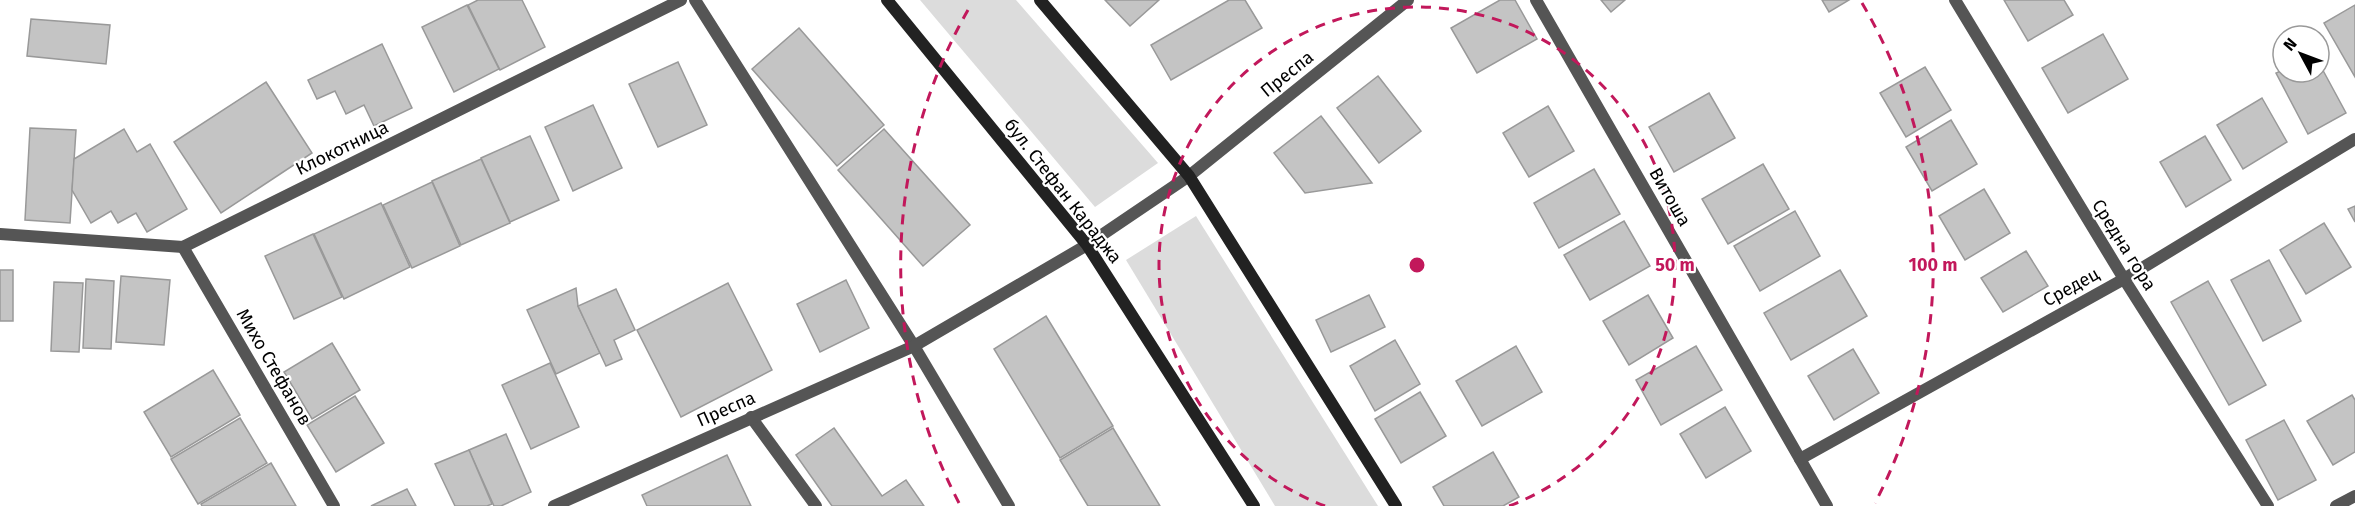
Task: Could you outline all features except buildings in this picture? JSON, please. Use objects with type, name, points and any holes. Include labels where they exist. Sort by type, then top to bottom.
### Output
[{"type":"street","name":"Клокотница","points":[[183,247],[681,0]]},
{"type":"street","points":[[695,0],[914,346],[1009,506]]},
{"type":"street","name":"бул. Стефан Караджа","points":[[887,0],[1087,245],[1254,506]]},
{"type":"street","points":[[1040,0],[1189,176],[1396,506]]},
{"type":"street","name":"Преспа","points":[[554,506],[914,346],[1087,245],[1189,176],[1408,0]]},
{"type":"street","name":"Витоша","points":[[1536,0],[1827,506]]},
{"type":"street","name":"Средна гора","points":[[1955,0],[2124,279],[2268,506]]},
{"type":"street","name":"Средец","points":[[1800,459],[2124,279],[2355,139]]},
{"type":"street","points":[[0,234],[183,247]]},
{"type":"street","name":"Михо Стефанов","points":[[183,247],[334,506]]},
{"type":"street","points":[[751,417],[816,506]]},
{"type":"street","points":[[2336,506],[2355,496]]},
{"type":"shaded area","points":[[920,0],[1016,0],[1158,163],[1095,207]]},
{"type":"shaded area","points":[[1196,216],[1378,506],[1275,506],[1126,260]]}]
